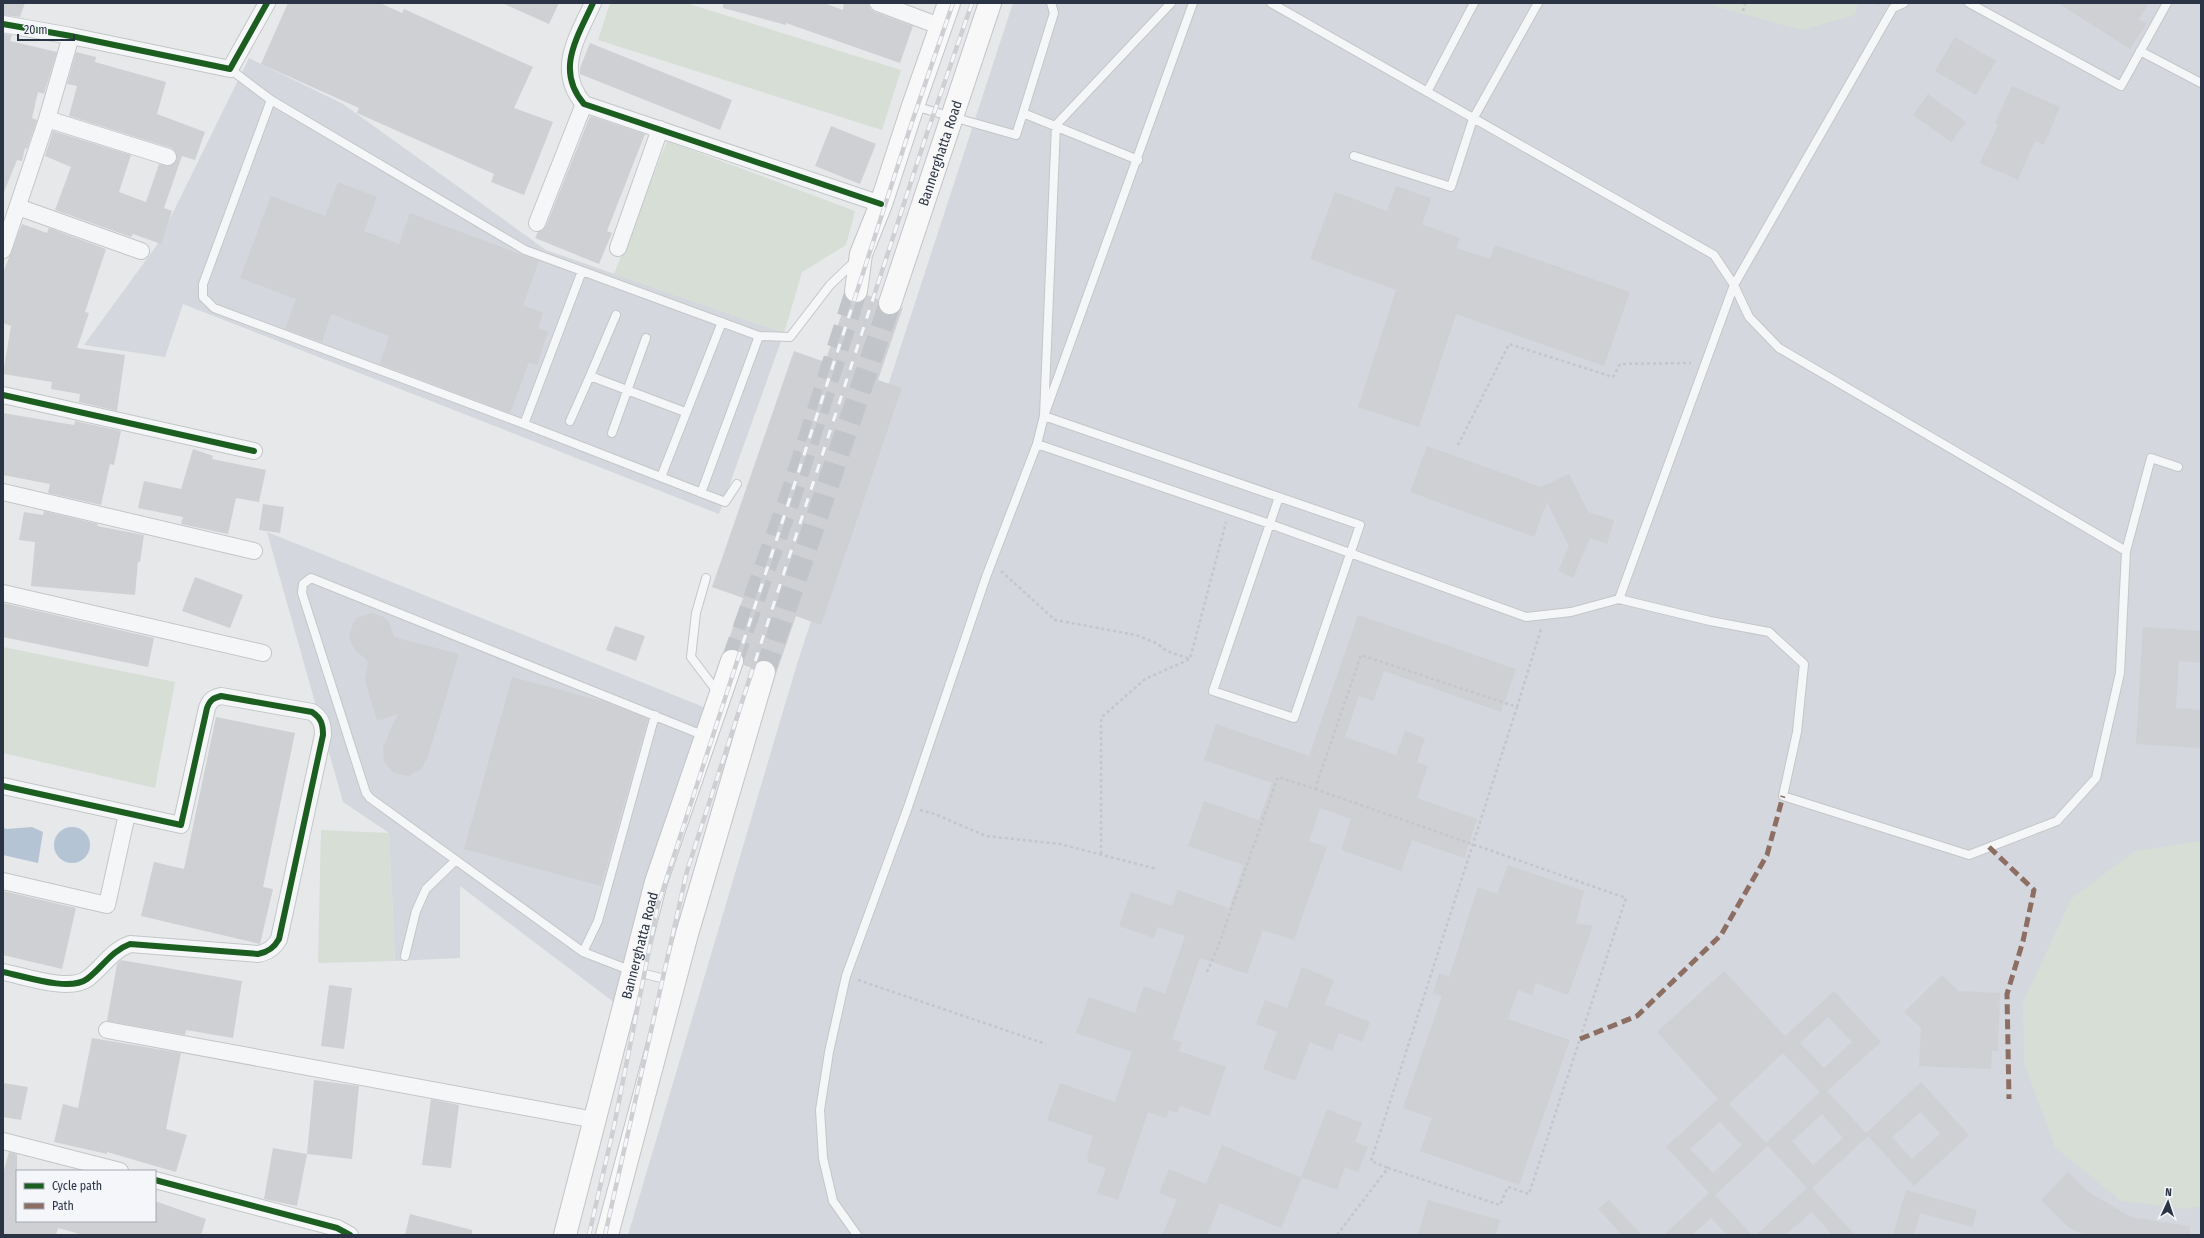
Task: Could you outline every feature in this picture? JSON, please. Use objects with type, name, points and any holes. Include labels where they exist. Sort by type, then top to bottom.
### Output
[{"type":"main road","points":[[856,291],[860,254],[881,204],[913,106],[950,3]]},
{"type":"main road","name":"Bannerghatta Road","points":[[890,303],[990,3]]},
{"type":"main road","name":"Bannerghatta Road","points":[[565,1235],[656,882],[719,694],[732,661]]},
{"type":"main road","points":[[608,1235],[674,981],[764,672]]},
{"type":"street","points":[[3,24],[71,36],[230,70],[266,3]]},
{"type":"street","points":[[593,3],[572,50],[568,74],[574,93],[584,104],[881,204]]},
{"type":"street","points":[[878,3],[942,26]]},
{"type":"street","points":[[3,250],[47,119],[71,36]]},
{"type":"street","points":[[537,223],[584,104]]},
{"type":"street","points":[[47,119],[168,157]]},
{"type":"street","points":[[618,248],[660,129]]},
{"type":"street","points":[[18,207],[141,251]]},
{"type":"street","points":[[3,395],[254,452]]},
{"type":"street","points":[[3,492],[254,552]]},
{"type":"street","points":[[3,593],[263,653]]},
{"type":"street","points":[[3,786],[181,825],[207,708],[210,701],[215,697],[221,696],[312,712],[319,717],[323,724],[324,735],[280,939],[276,946],[267,952],[258,954],[130,944],[120,948],[86,980],[68,985],[3,972]]},
{"type":"street","points":[[3,881],[107,905],[127,814]]},
{"type":"street","points":[[107,1030],[595,1120]]},
{"type":"street","points":[[3,1141],[116,1170]]},
{"type":"street","points":[[156,1180],[337,1228],[350,1235]]},
{"type":"lane","points":[[913,106],[1016,135],[1054,13],[1051,3]]},
{"type":"lane","points":[[1044,416],[1056,125],[1171,3]]},
{"type":"lane","points":[[857,1235],[833,1201],[823,1158],[820,1110],[829,1052],[846,976],[908,807],[986,578],[992,566],[1037,444],[1044,416],[1138,160],[1193,3]]},
{"type":"lane","points":[[1271,3],[1714,255],[1734,285],[1749,317],[1779,348],[2126,551]]},
{"type":"lane","points":[[1427,92],[1474,3]]},
{"type":"lane","points":[[1354,156],[1451,187],[1473,118],[1538,3]]},
{"type":"lane","points":[[1618,599],[1707,362],[1734,285],[1893,8],[1904,3]]},
{"type":"lane","points":[[1969,3],[2121,86],[2167,3]]},
{"type":"lane","points":[[2140,51],[2201,83]]},
{"type":"lane","points":[[230,70],[271,100],[525,250],[759,336],[790,337],[830,285],[848,270],[860,254]]},
{"type":"lane","points":[[271,100],[203,284],[203,297],[214,308],[524,424],[725,502],[737,484]]},
{"type":"lane","points":[[1024,113],[1138,160]]},
{"type":"lane","points":[[524,424],[582,271]]},
{"type":"lane","points":[[570,421],[616,315]]},
{"type":"lane","points":[[661,478],[685,412],[722,322]]},
{"type":"lane","points":[[701,493],[759,336]]},
{"type":"lane","points":[[612,433],[646,338]]},
{"type":"lane","points":[[590,376],[685,412]]},
{"type":"lane","points":[[1044,416],[1360,526],[1294,718],[1213,691],[1279,498]]},
{"type":"lane","points":[[1037,444],[1228,511],[1270,524],[1526,618],[1571,612],[1618,599],[1710,621],[1769,632],[1804,664],[1797,732],[1783,796],[1969,855],[2057,822],[2096,778],[2120,673],[2126,551],[2151,458],[2178,468]]},
{"type":"lane","points":[[674,981],[632,971],[583,952],[455,861],[366,793],[302,593],[303,584],[310,578],[655,715],[686,730],[706,736]]},
{"type":"lane","points":[[706,578],[696,613],[691,657],[719,694]]},
{"type":"lane","points":[[583,952],[598,921],[655,715]]},
{"type":"lane","points":[[404,956],[416,911],[426,889],[455,861]]},
{"type":"path","points":[[1743,11],[1745,3]]},
{"type":"path","points":[[1458,444],[1509,344],[1613,377],[1620,364],[1707,362]]},
{"type":"path","points":[[1190,658],[1228,511]]},
{"type":"path","points":[[992,566],[1002,572],[1055,620],[1136,635],[1167,651],[1190,658]]},
{"type":"path","points":[[1207,972],[1219,944],[1278,777],[1315,789],[1473,844],[1626,898],[1529,1194],[1508,1187],[1500,1204],[1388,1168],[1371,1161],[1473,844],[1517,707],[1545,615]]},
{"type":"path","points":[[1315,789],[1361,655],[1517,707]]},
{"type":"path","points":[[1101,854],[1101,718],[1145,679],[1190,658]]},
{"type":"path","points":[[908,807],[935,814],[986,836],[1060,844],[1157,869]]},
{"type":"path","points":[[846,976],[1046,1044]]},
{"type":"path","points":[[1337,1235],[1388,1168]]},
{"type":"shaded area","points":[[610,3],[686,3],[901,70],[882,130],[598,40]]},
{"type":"shaded area","points":[[1013,3],[2201,3],[2201,1235],[628,1235],[797,664]]},
{"type":"shaded area","points":[[1702,3],[1858,3],[1855,15],[1802,30]]},
{"type":"shaded area","points":[[249,58],[343,104],[546,250],[784,333],[719,514],[183,304],[165,357],[84,345],[157,245]]},
{"type":"shaded area","points":[[667,141],[855,211],[846,245],[802,272],[784,333],[614,274]]},
{"type":"shaded area","points":[[267,532],[711,710],[621,970],[615,1003],[460,886],[460,958],[395,961],[389,833],[343,802]]},
{"type":"shaded area","points":[[3,647],[175,682],[155,788],[3,753]]},
{"type":"shaded area","points":[[321,830],[389,833],[395,961],[318,963]]},
{"type":"shaded area","points":[[2201,841],[2201,1206],[2186,1209],[2121,1201],[2055,1147],[2024,1063],[2023,1003],[2071,899],[2135,851]]},
{"type":"water","points":[[3,827],[6,829],[32,827],[43,832],[38,863],[3,855]]},
{"type":"water","points":[[76,827],[85,832],[89,838],[89,852],[85,858],[76,863],[68,863],[59,858],[55,852],[54,841],[59,832],[65,828]]},
{"type":"building","points":[[3,3],[25,3],[20,17],[3,15]]},
{"type":"building","points":[[288,3],[380,3],[402,13],[404,9],[533,67],[514,108],[553,122],[524,195],[491,182],[494,174],[357,113],[359,108],[261,64]]},
{"type":"building","points":[[502,3],[559,3],[549,24]]},
{"type":"building","points":[[723,3],[824,3],[843,10],[844,3],[869,3],[870,9],[875,12],[913,26],[900,63],[786,23],[786,25],[723,8]]},
{"type":"building","points":[[2058,3],[2149,3],[2139,19],[2147,23],[2130,49]]},
{"type":"building","points":[[3,34],[12,35],[10,41],[57,52],[44,94],[38,92],[32,118],[37,120],[27,149],[25,148],[22,161],[17,160],[4,192]]},
{"type":"building","points":[[1955,37],[1996,61],[1976,95],[1935,71]]},
{"type":"building","points":[[590,43],[732,100],[720,130],[580,74],[580,68]]},
{"type":"building","points":[[76,52],[96,57],[95,62],[166,82],[157,114],[205,132],[195,160],[182,156],[164,208],[172,211],[161,244],[133,234],[131,237],[55,210],[71,167],[45,156],[53,131],[131,155],[119,192],[146,202],[159,164],[170,166],[177,159],[175,151],[171,148],[69,116],[77,86],[67,84]]},
{"type":"building","points":[[2012,86],[2060,107],[2044,145],[2035,141],[2018,180],[1980,163],[1998,125],[1995,123]]},
{"type":"building","points":[[1928,94],[1966,122],[1951,142],[1913,115]]},
{"type":"building","points":[[590,116],[645,134],[607,231],[612,233],[599,264],[535,238],[538,232],[546,226]]},
{"type":"building","points":[[831,126],[876,144],[860,184],[815,166]]},
{"type":"building","points":[[338,182],[377,197],[364,231],[399,244],[410,213],[539,261],[523,305],[543,313],[538,328],[548,332],[537,365],[529,362],[510,413],[380,364],[389,336],[331,314],[322,342],[285,329],[296,299],[240,278],[271,196],[325,216]]},
{"type":"building","points":[[1396,186],[1431,198],[1422,224],[1460,238],[1456,248],[1490,259],[1495,245],[1630,292],[1604,366],[1456,314],[1419,427],[1358,407],[1396,290],[1310,259],[1335,192],[1387,211]]},
{"type":"building","points":[[22,224],[47,233],[49,228],[106,249],[85,312],[89,313],[77,348],[125,355],[117,411],[79,402],[80,394],[51,389],[52,382],[3,374],[11,326],[3,323],[3,273]]},
{"type":"building","points":[[867,295],[878,299],[878,306],[886,315],[893,315],[903,307],[878,380],[902,388],[821,625],[796,616],[776,674],[773,664],[767,660],[761,660],[752,668],[744,665],[744,658],[736,649],[725,651],[743,598],[712,587],[794,351],[825,362],[847,299],[854,303],[860,303]]},
{"type":"building","points":[[3,413],[74,425],[75,421],[121,431],[114,465],[110,464],[101,505],[48,493],[50,484],[3,475]]},
{"type":"building","points":[[1427,446],[1541,487],[1569,474],[1588,512],[1614,520],[1607,544],[1590,538],[1573,578],[1558,571],[1569,546],[1547,502],[1534,537],[1410,492]]},
{"type":"building","points":[[193,449],[213,456],[212,459],[266,470],[259,502],[236,498],[228,534],[181,524],[183,517],[138,508],[144,481],[181,489]]},
{"type":"building","points":[[263,504],[284,507],[280,533],[259,530]]},
{"type":"building","points":[[44,511],[98,524],[97,526],[144,535],[140,562],[138,562],[135,595],[31,586],[35,542],[19,540],[24,512],[43,515]]},
{"type":"building","points":[[195,577],[243,595],[230,628],[182,611]]},
{"type":"building","points":[[3,603],[154,638],[148,667],[3,637]]},
{"type":"building","points":[[372,613],[384,617],[389,622],[394,637],[459,654],[427,759],[421,769],[409,776],[394,773],[384,762],[383,747],[398,714],[377,721],[365,680],[368,661],[355,650],[349,635],[357,618]]},
{"type":"building","points":[[1358,615],[1516,669],[1501,712],[1384,671],[1373,701],[1359,696],[1345,737],[1396,755],[1405,731],[1425,738],[1417,762],[1428,766],[1417,798],[1477,819],[1464,858],[1412,840],[1401,871],[1341,850],[1351,819],[1320,808],[1309,841],[1327,847],[1294,940],[1263,930],[1247,974],[1200,958],[1172,1039],[1182,1042],[1179,1051],[1226,1067],[1209,1116],[1180,1106],[1177,1113],[1169,1110],[1166,1118],[1148,1112],[1118,1200],[1097,1193],[1106,1168],[1087,1162],[1089,1156],[1087,1155],[1093,1136],[1047,1120],[1060,1083],[1115,1102],[1132,1052],[1076,1033],[1089,997],[1135,1013],[1144,986],[1165,994],[1185,936],[1158,927],[1154,938],[1119,926],[1131,892],[1172,906],[1178,890],[1229,908],[1244,865],[1188,846],[1204,801],[1259,820],[1272,783],[1204,760],[1216,724],[1309,756]]},
{"type":"building","points":[[615,626],[645,636],[636,661],[606,650]]},
{"type":"building","points":[[2143,627],[2201,631],[2201,663],[2179,661],[2176,708],[2201,710],[2201,748],[2136,744]]},
{"type":"building","points":[[512,677],[609,703],[648,719],[601,886],[464,849]]},
{"type":"building","points":[[216,717],[295,733],[263,887],[273,889],[260,944],[141,916],[154,862],[184,869]]},
{"type":"building","points":[[1508,865],[1584,891],[1576,923],[1593,926],[1568,995],[1536,983],[1532,995],[1518,990],[1508,1019],[1570,1040],[1519,1185],[1420,1151],[1432,1118],[1403,1108],[1442,996],[1433,993],[1439,973],[1449,977],[1478,887],[1497,894]]},
{"type":"building","points":[[3,891],[76,908],[62,969],[3,955]]},
{"type":"building","points":[[121,960],[242,981],[233,1038],[186,1030],[185,1035],[107,1021],[117,964]]},
{"type":"building","points":[[1302,967],[1334,980],[1325,1004],[1370,1022],[1362,1042],[1339,1033],[1332,1051],[1310,1042],[1295,1081],[1263,1069],[1277,1032],[1256,1024],[1265,1000],[1287,1008]]},
{"type":"building","points":[[1724,971],[1785,1036],[1834,991],[1881,1042],[1827,1091],[1866,1133],[1921,1082],[1969,1135],[1914,1186],[1868,1136],[1812,1188],[1855,1235],[1832,1235],[1812,1212],[1785,1235],[1756,1235],[1807,1188],[1768,1146],[1715,1195],[1752,1235],[1727,1235],[1711,1218],[1692,1235],[1664,1235],[1709,1193],[1666,1147],[1718,1099],[1657,1032]],"holes":[[[1828,1017],[1852,1042],[1824,1068],[1800,1043]],[[1783,1053],[1820,1092],[1766,1143],[1729,1104]],[[1921,1112],[1940,1134],[1912,1159],[1892,1137]],[[1822,1114],[1843,1138],[1813,1165],[1792,1141]],[[1720,1122],[1742,1145],[1713,1173],[1690,1149]]]},
{"type":"building","points":[[1942,975],[1958,991],[2000,993],[1998,1051],[1992,1051],[1991,1069],[1919,1066],[1921,1028],[1904,1012]]},
{"type":"building","points":[[329,985],[352,988],[344,1049],[321,1046]]},
{"type":"building","points":[[92,1038],[181,1053],[166,1129],[187,1135],[176,1172],[107,1152],[107,1154],[54,1142],[63,1104],[78,1108]]},
{"type":"building","points":[[314,1080],[359,1086],[352,1159],[307,1154]]},
{"type":"building","points":[[3,1083],[28,1087],[21,1120],[3,1117]]},
{"type":"building","points":[[431,1099],[459,1105],[451,1168],[422,1165]]},
{"type":"building","points":[[1327,1109],[1362,1123],[1355,1142],[1368,1147],[1358,1172],[1345,1167],[1337,1190],[1301,1177]]},
{"type":"building","points":[[1222,1145],[1302,1178],[1281,1228],[1220,1203],[1207,1235],[1162,1235],[1177,1200],[1159,1193],[1169,1169],[1206,1184]]},
{"type":"building","points":[[273,1148],[307,1154],[297,1206],[264,1199]]},
{"type":"building","points":[[9,1152],[17,1154],[16,1222],[156,1222],[156,1201],[206,1219],[201,1235],[83,1235],[58,1228],[56,1235],[3,1235],[3,1174]]},
{"type":"building","points":[[2068,1172],[2087,1191],[2131,1217],[2190,1226],[2190,1235],[2085,1235],[2068,1227],[2041,1200]]},
{"type":"building","points":[[1906,1190],[1977,1210],[1972,1227],[1920,1213],[1914,1235],[1893,1235]]},
{"type":"building","points":[[1428,1200],[1500,1220],[1496,1235],[1418,1235]]},
{"type":"building","points":[[1609,1200],[1642,1235],[1622,1235],[1598,1209]]},
{"type":"building","points":[[410,1214],[472,1230],[472,1235],[405,1235]]},
{"type":"tunnel","points":[[732,661],[791,495],[856,291]]},
{"type":"tunnel","points":[[764,672],[890,303]]},
{"type":"railway","points":[[589,1235],[614,1126],[658,905],[912,122],[953,3]]},
{"type":"railway","points":[[605,1235],[687,871],[924,142],[972,3]]},
{"type":"marked path","points":[[1580,1039],[1637,1016],[1721,935],[1767,855],[1783,796]]},
{"type":"marked path","points":[[1989,847],[2034,890],[2023,941],[2007,994],[2009,1099]]},
{"type":"cycle path","points":[[3,24],[71,36],[230,69],[267,3]]},
{"type":"cycle path","points":[[593,3],[575,41],[570,66],[571,79],[575,91],[584,104],[881,204]]},
{"type":"cycle path","points":[[3,395],[254,451]]},
{"type":"cycle path","points":[[3,786],[181,825],[207,708],[212,700],[221,696],[312,712],[318,717],[323,728],[323,735],[279,939],[270,949],[258,954],[130,944],[112,955],[87,979],[79,983],[69,984],[46,982],[3,972]]},
{"type":"cycle path","points":[[156,1180],[337,1228],[350,1235]]}]
